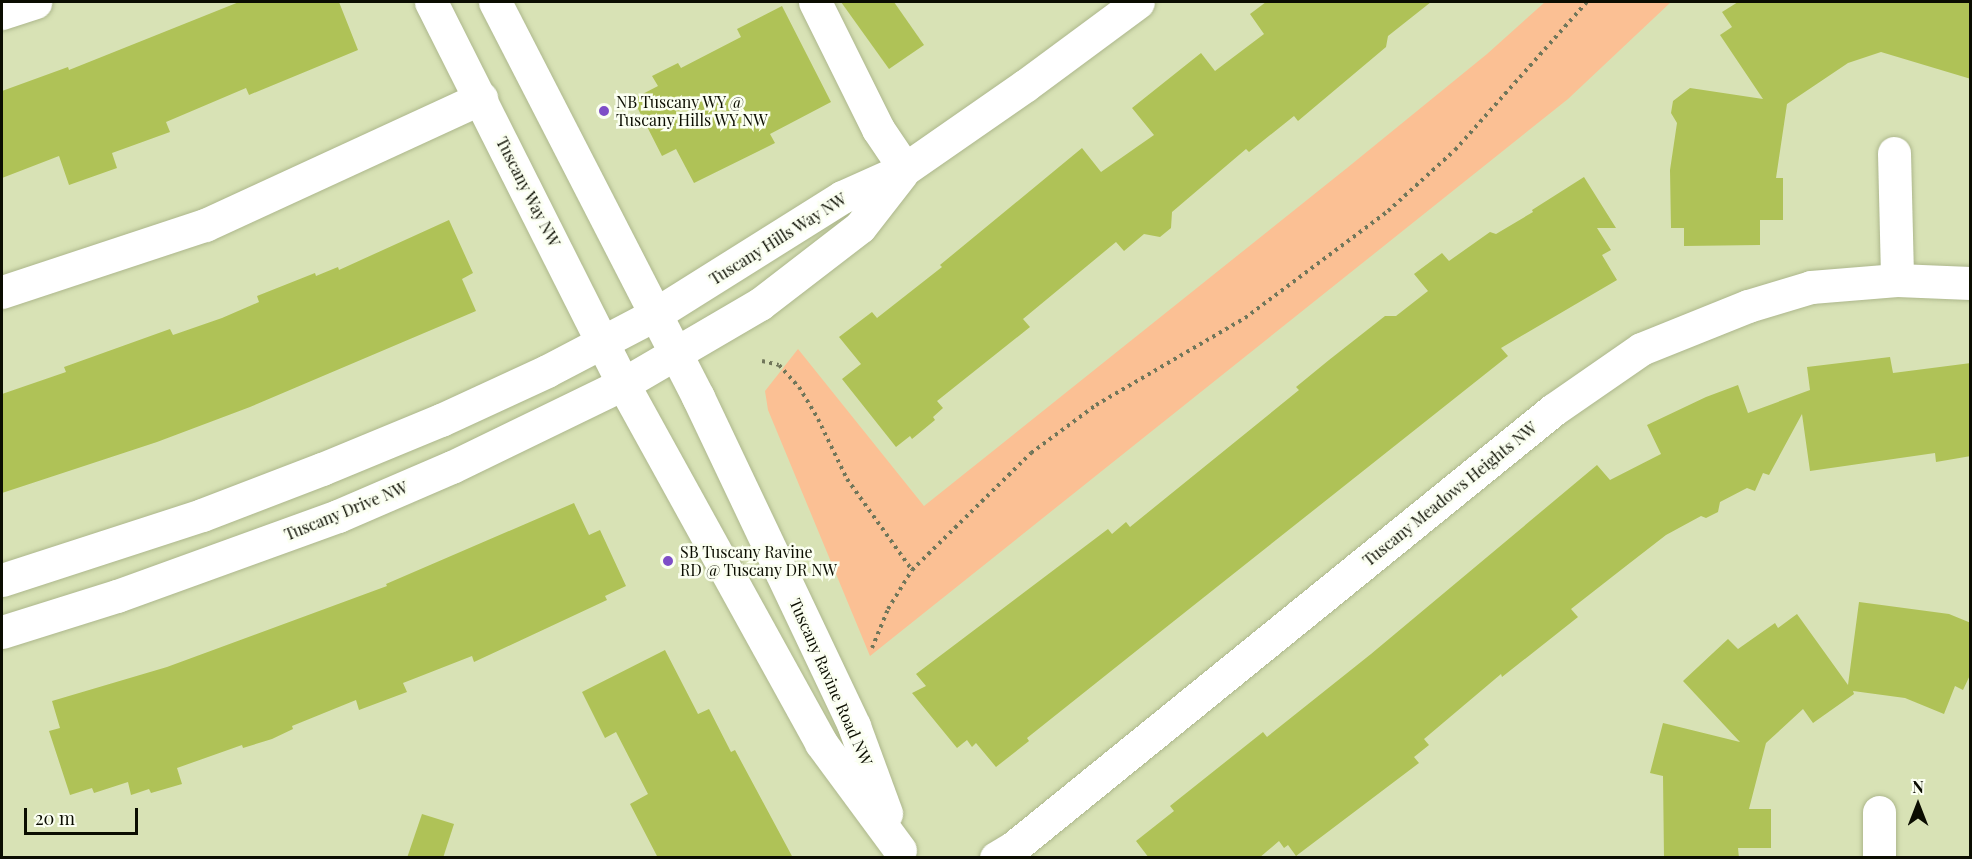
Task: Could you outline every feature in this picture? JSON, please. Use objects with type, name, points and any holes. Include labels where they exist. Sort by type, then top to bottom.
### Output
[{"type":"street","points":[[2,14],[35,2]]},
{"type":"street","name":"Tuscany Way NW","points":[[431,2],[604,342],[623,384]]},
{"type":"street","points":[[495,2],[654,315],[677,355]]},
{"type":"street","points":[[815,2],[879,129],[905,169]]},
{"type":"street","name":"Tuscany Hills Way NW","points":[[654,315],[842,197],[905,169],[1026,85],[1138,2]]},
{"type":"street","points":[[2,292],[205,225],[481,98]]},
{"type":"street","points":[[1894,153],[1897,280]]},
{"type":"street","name":"Tuscany Hills Way NW","points":[[677,355],[760,304],[860,227],[905,169]]},
{"type":"street","name":"Tuscany Meadows Heights NW","points":[[996,858],[1014,847],[1553,410],[1641,350],[1748,306],[1811,287],[1897,280],[1971,284]]},
{"type":"street","points":[[2,580],[202,515],[322,469],[452,415],[604,342],[654,315]]},
{"type":"street","name":"Tuscany Drive NW","points":[[2,632],[212,564],[338,516],[452,467],[623,384],[677,355]]},
{"type":"street","name":"Tuscany Ravine Road NW","points":[[677,355],[854,726],[901,854]]},
{"type":"street","name":"Tuscany Ravine Road NW","points":[[623,384],[822,743],[901,854]]},
{"type":"street","points":[[1879,812],[1879,858]]},
{"type":"path","points":[[872,648],[888,609],[912,570],[1031,453],[1096,405],[1245,318],[1388,211],[1455,150],[1587,2]]},
{"type":"path","points":[[762,361],[779,365],[799,387],[818,419],[847,479],[912,570]]},
{"type":"shaded area","points":[[1545,2],[1671,2],[1568,99],[870,656],[768,410],[765,391],[798,349],[924,506],[1347,168],[1487,54]]},
{"type":"building","points":[[239,2],[339,2],[358,50],[249,95],[246,88],[166,122],[170,132],[112,153],[117,168],[69,185],[59,156],[2,178],[2,91],[68,67],[69,70]]},
{"type":"building","points":[[841,2],[894,2],[924,45],[889,69]]},
{"type":"building","points":[[1266,2],[1431,2],[1388,36],[1386,47],[1298,121],[1294,116],[1249,152],[1246,149],[1172,212],[1171,228],[1160,237],[1144,234],[1124,251],[1116,242],[1023,319],[1030,327],[937,401],[943,408],[933,417],[935,420],[912,439],[910,436],[896,447],[842,379],[861,364],[839,337],[872,312],[877,318],[942,267],[940,265],[1082,148],[1101,172],[1154,135],[1132,108],[1201,53],[1215,71],[1264,34],[1250,14]]},
{"type":"building","points":[[1738,2],[1971,2],[1971,79],[1881,52],[1848,63],[1787,104],[1776,178],[1783,178],[1783,220],[1760,220],[1760,245],[1684,246],[1684,228],[1671,228],[1670,170],[1677,123],[1671,113],[1673,101],[1690,88],[1763,99],[1720,35],[1732,27],[1722,12]]},
{"type":"building","points":[[782,6],[831,102],[770,134],[775,143],[694,183],[676,149],[662,156],[633,99],[658,86],[652,76],[678,63],[681,68],[741,37],[737,29]]},
{"type":"building","points":[[1584,177],[1616,228],[1597,228],[1611,250],[1602,255],[1617,280],[1501,348],[1508,356],[1027,738],[1029,741],[996,767],[976,743],[972,747],[967,740],[957,748],[912,693],[926,686],[916,674],[1108,529],[1112,534],[1126,522],[1130,527],[1299,390],[1296,387],[1329,360],[1385,316],[1396,316],[1428,291],[1414,274],[1442,253],[1449,261],[1490,232],[1496,234]]},
{"type":"building","points":[[449,220],[473,273],[462,279],[476,311],[250,407],[157,442],[2,493],[2,394],[66,372],[64,367],[170,329],[173,335],[222,318],[259,302],[257,296],[315,273],[316,276],[338,267],[339,270]]},
{"type":"building","points":[[1890,357],[1893,373],[1971,363],[1971,456],[1936,462],[1935,453],[1810,471],[1802,414],[1769,475],[1763,473],[1755,491],[1747,488],[1720,502],[1718,512],[1706,518],[1701,516],[1666,535],[1571,609],[1578,617],[1502,677],[1501,674],[1424,739],[1429,745],[1414,757],[1419,763],[1296,856],[1288,845],[1284,848],[1279,841],[1259,858],[1149,858],[1136,841],[1174,811],[1170,806],[1263,732],[1267,737],[1371,654],[1597,465],[1610,480],[1661,454],[1647,425],[1706,397],[1738,385],[1748,413],[1810,390],[1807,367]]},
{"type":"building","points":[[574,503],[589,535],[600,530],[626,586],[605,596],[607,600],[474,662],[472,656],[403,683],[407,692],[359,710],[356,700],[292,726],[293,729],[272,739],[243,748],[242,745],[177,768],[182,784],[151,793],[149,789],[131,795],[128,782],[94,793],[92,788],[70,795],[49,731],[60,728],[52,701],[167,667],[387,586],[386,584]]},
{"type":"building","points":[[1859,602],[1949,614],[1971,623],[1971,673],[1963,690],[1955,686],[1944,714],[1905,698],[1853,691],[1854,694],[1813,723],[1803,709],[1766,743],[1749,809],[1771,809],[1771,848],[1738,848],[1739,858],[1664,858],[1663,776],[1650,773],[1663,723],[1740,742],[1683,681],[1728,639],[1738,649],[1775,623],[1778,628],[1797,614],[1848,685]]},
{"type":"building","points":[[665,650],[698,714],[709,709],[731,752],[735,750],[793,858],[658,858],[630,804],[648,794],[616,732],[605,738],[582,692]]},
{"type":"building","points":[[422,814],[454,824],[443,858],[407,858]]},
{"type":"place","name":"NB Tuscany WY @ Tuscany Hills WY NW","points":[[604,111]]},
{"type":"place","name":"SB Tuscany Ravine RD @ Tuscany DR NW","points":[[668,561]]}]
